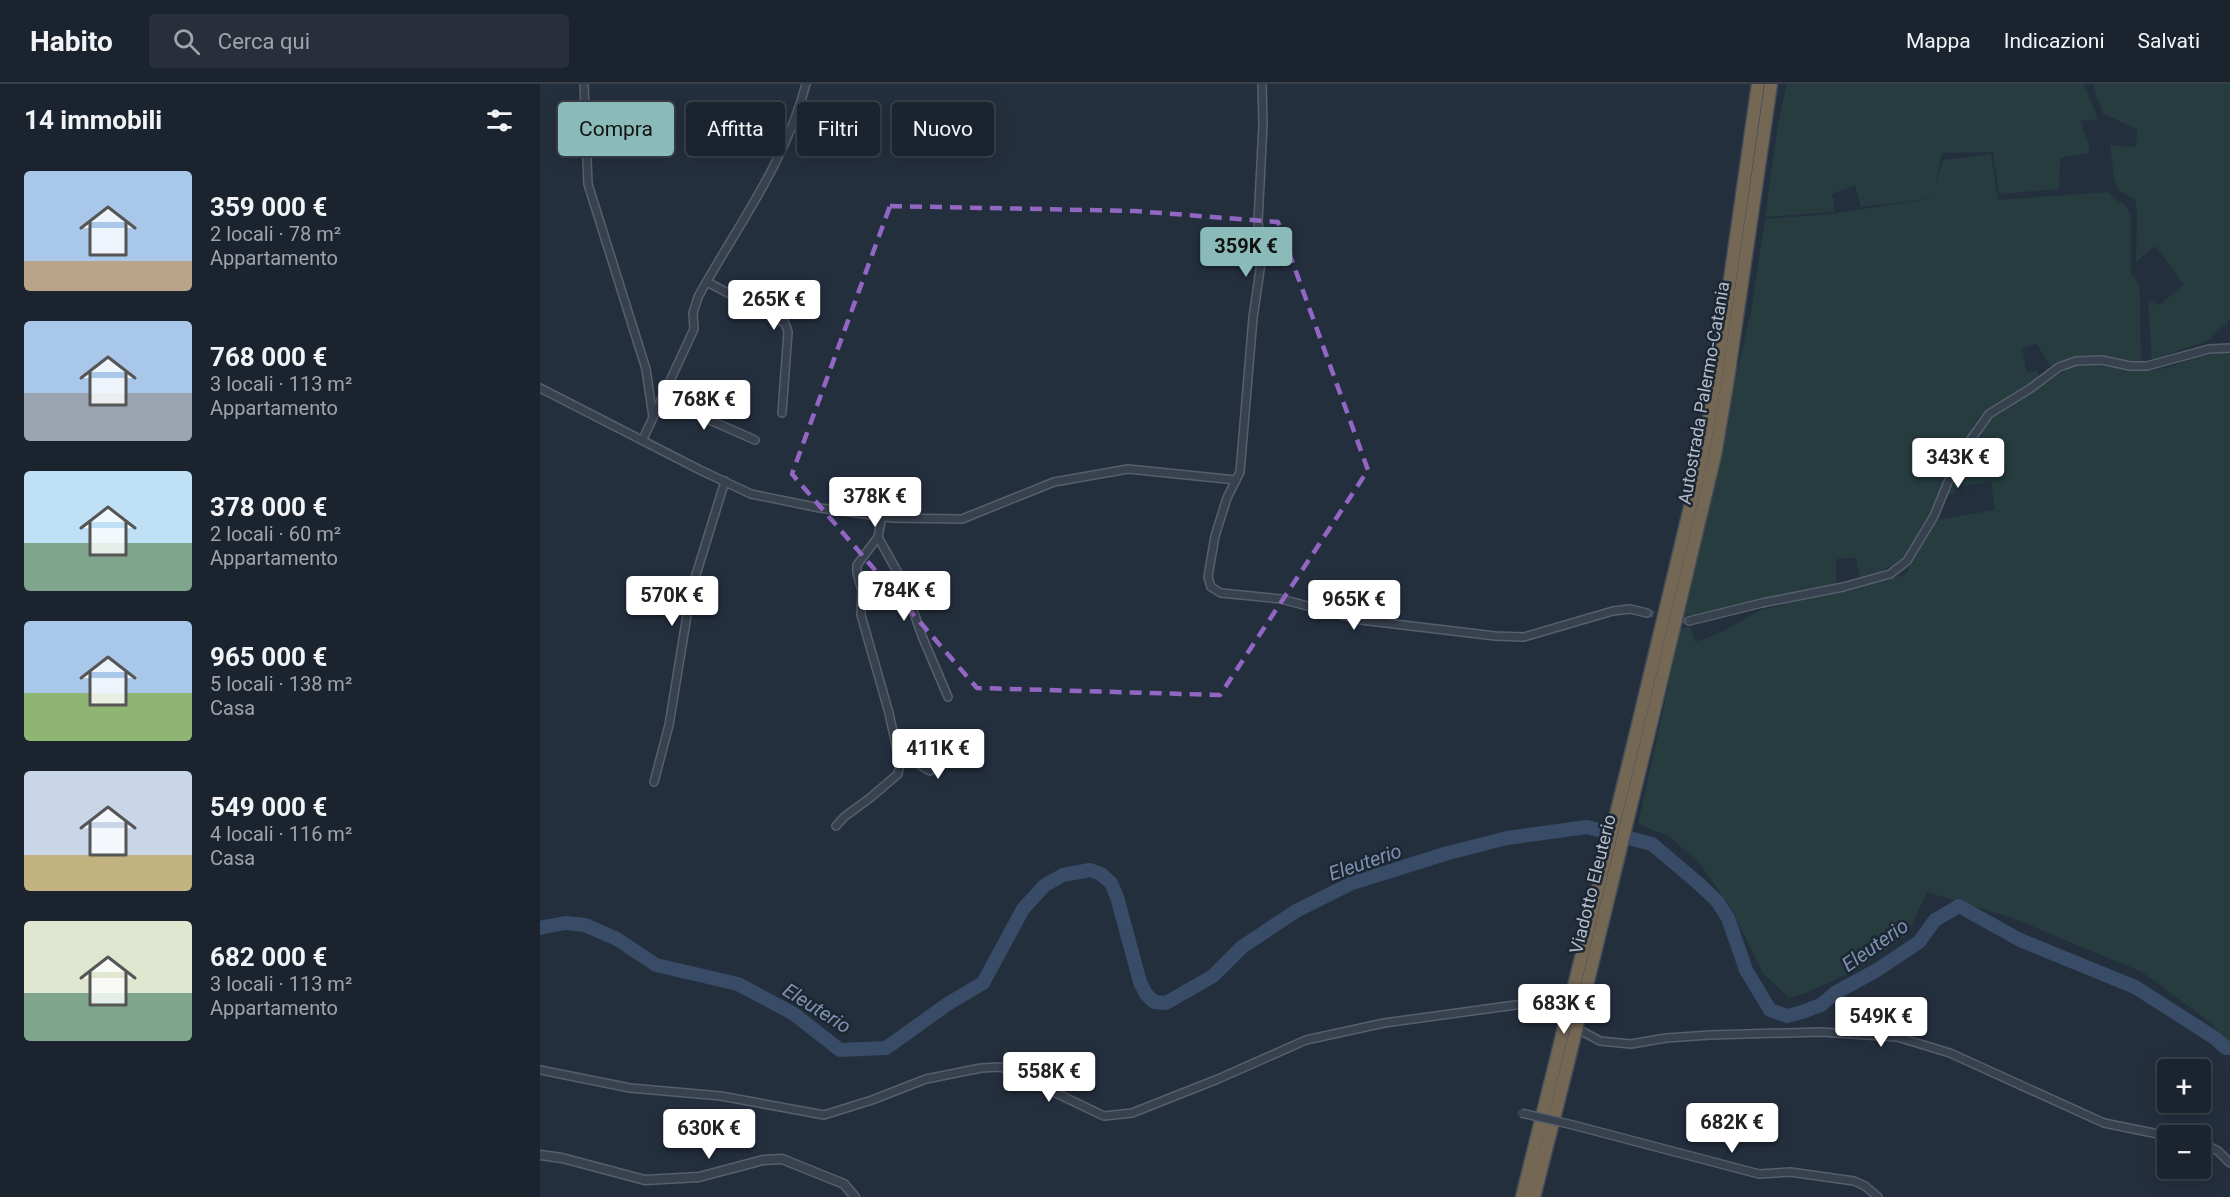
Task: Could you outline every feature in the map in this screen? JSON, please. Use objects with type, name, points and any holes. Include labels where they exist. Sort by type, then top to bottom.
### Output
[{"type":"highway","name":"Autostrada Palermo-Catania","points":[[1641,739],[1703,453],[1758,84]]},
{"type":"highway","name":"Autostrada Palermo-Catania","points":[[1641,739],[1715,455],[1771,84]]},
{"type":"highway","name":"Viadotto Eleuterio","points":[[1560,1069],[1641,739]]},
{"type":"highway","points":[[1522,1197],[1560,1069]]},
{"type":"highway","points":[[1534,1197],[1560,1069]]},
{"type":"street","points":[[584,84],[588,184],[646,369],[653,418]]},
{"type":"street","points":[[800,102],[806,84]]},
{"type":"street","points":[[1262,84],[1263,125],[1258,222],[1262,256],[1252,318],[1240,472],[1227,498],[1215,536],[1208,577],[1211,587],[1221,593],[1281,599],[1360,620],[1506,636],[1524,637],[1613,611],[1630,609],[1647,613]]},
{"type":"street","points":[[643,439],[694,329],[693,313],[698,297],[775,164],[797,111]]},
{"type":"street","points":[[706,282],[785,323],[788,332],[782,413]]},
{"type":"street","points":[[1689,621],[1762,603],[1843,587],[1890,574],[1908,561],[1934,516],[1948,482],[1969,442],[1989,414],[2031,388],[2059,367],[2085,360],[2147,366],[2209,349],[2230,348]]},
{"type":"street","points":[[540,388],[751,494],[882,517],[919,520],[962,519],[1053,482],[1128,469],[1236,480]]},
{"type":"street","points":[[662,399],[755,441]]},
{"type":"street","points":[[654,782],[669,725],[691,591],[725,481]]},
{"type":"street","points":[[836,826],[898,774],[900,764],[899,751],[861,615],[862,591],[857,573],[857,565],[878,537],[882,517]]},
{"type":"street","points":[[878,537],[904,584],[922,636],[948,697]]},
{"type":"street","points":[[899,751],[908,753],[923,768],[930,771],[952,753],[964,739]]},
{"type":"street","points":[[540,1070],[630,1088],[721,1096],[824,1115],[872,1100],[926,1079],[981,1068],[1001,1067],[1104,1116],[1132,1113],[1218,1079],[1306,1040],[1384,1023],[1523,1004],[1540,1007],[1600,1041],[1631,1044],[1710,1035],[1821,1032],[1897,1037],[1950,1053],[2104,1123],[2157,1134]]},
{"type":"street","points":[[1521,1113],[1759,1174],[1790,1172],[1854,1181],[1865,1186],[1878,1197]]},
{"type":"street","points":[[2211,1148],[2230,1163]]},
{"type":"street","points":[[540,1155],[562,1158],[645,1180],[699,1177],[763,1160],[783,1159],[844,1184],[855,1197]]},
{"type":"highlighted area","points":[[890,206],[1135,211],[1278,222],[1368,470],[1220,695],[977,688],[792,474]]},
{"type":"green space","points":[[1787,84],[2084,84],[2098,119],[2080,121],[2089,144],[2089,153],[2060,158],[2059,189],[1999,194],[1993,152],[1942,153],[1935,189],[1943,160],[1991,154],[1998,200],[2108,192],[2126,205],[2131,218],[2131,273],[2138,283],[2140,294],[2141,362],[2090,356],[2069,358],[2051,368],[2037,344],[2022,348],[2027,373],[2036,370],[2040,377],[1977,419],[1911,550],[1900,561],[1860,579],[1856,558],[1836,559],[1836,584],[1770,596],[1760,601],[1684,616],[1726,436],[1737,370],[1751,312],[1765,219],[1831,214],[1934,198],[1861,207],[1855,185],[1832,194],[1835,212],[1765,217],[1778,123]]},
{"type":"green space","points":[[2093,84],[2230,84],[2230,319],[2209,340],[2152,360],[2148,300],[2159,305],[2184,285],[2155,246],[2136,262],[2137,209],[2135,200],[2118,190],[2114,178],[2110,145],[2136,147],[2137,129],[2103,114]]},
{"type":"green space","points":[[2230,352],[2230,1044],[2211,1023],[2142,972],[2010,917],[1927,892],[1907,935],[1857,970],[1806,993],[1789,998],[1763,973],[1732,910],[1698,861],[1668,836],[1638,824],[1681,628],[1691,627],[1695,642],[1724,631],[1758,611],[1905,575],[1936,520],[1995,510],[1991,482],[1957,487],[1953,495],[1948,494],[1958,473],[1969,476],[1979,459],[1968,451],[1979,432],[1996,414],[2072,366],[2094,365],[2157,370],[2198,356]]},
{"type":"waterway","name":"Eleuterio","points":[[540,928],[565,923],[585,925],[617,939],[656,965],[738,984],[794,1014],[840,1050],[886,1048],[949,1003],[983,983],[1023,909],[1045,885],[1063,875],[1090,870],[1101,874],[1111,883],[1117,897],[1140,982],[1146,994],[1154,1002],[1166,1003],[1213,976],[1242,947],[1296,911],[1352,883],[1448,853],[1507,838],[1587,827],[1652,844],[1698,883],[1717,901],[1728,918],[1746,970],[1770,1010],[1787,1016],[1821,1005],[1835,993],[1877,970],[1919,942],[1935,920],[1959,906],[2020,940],[2135,987],[2215,1038],[2226,1048],[2230,1048]]},
{"type":"tunnel","points":[[1647,613],[1689,621]]}]
